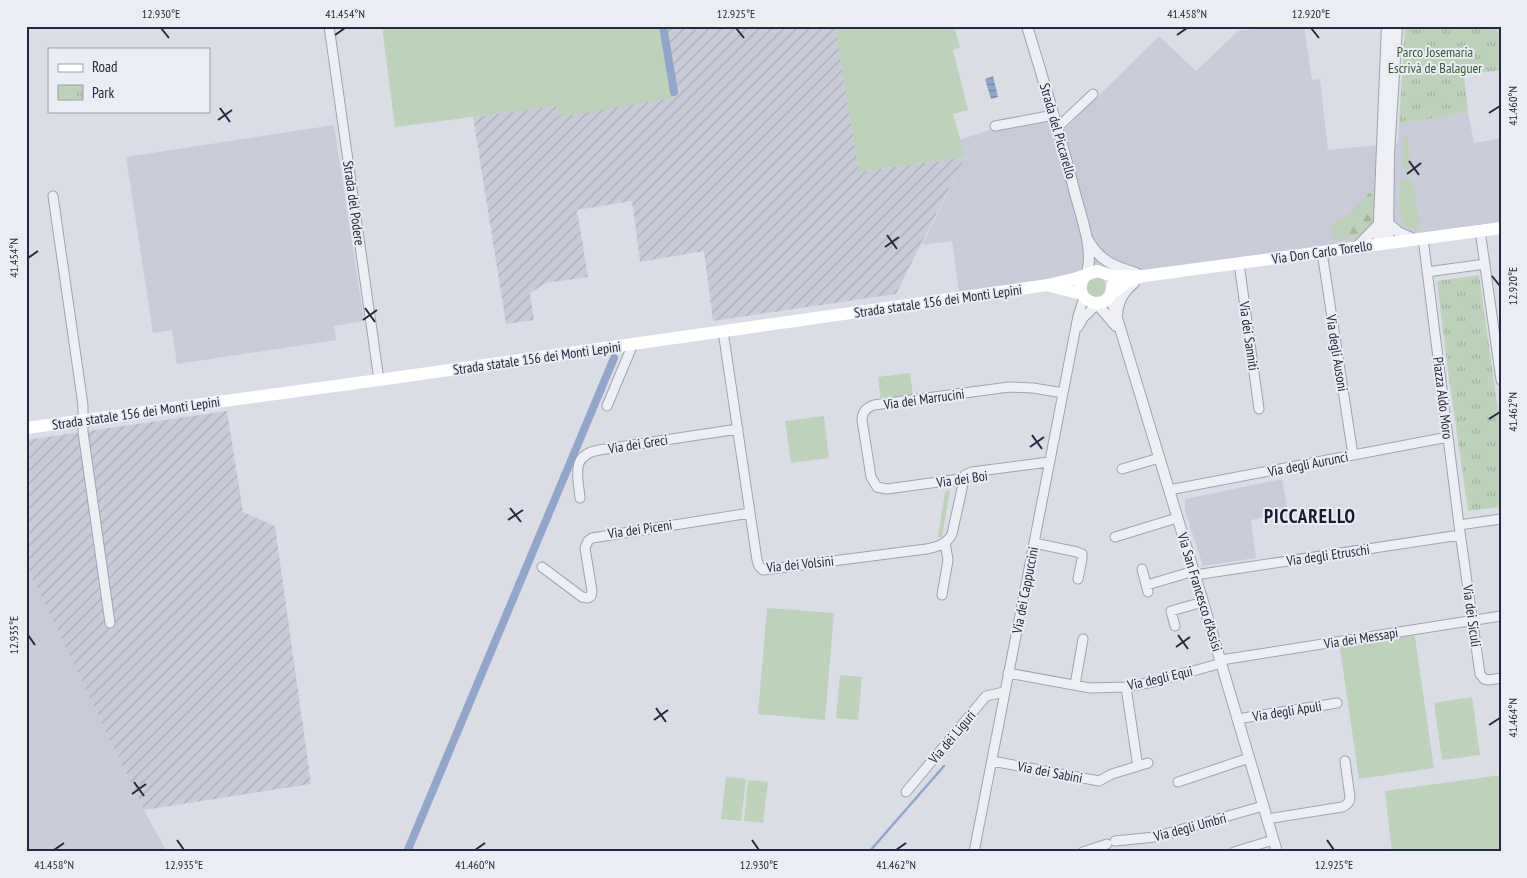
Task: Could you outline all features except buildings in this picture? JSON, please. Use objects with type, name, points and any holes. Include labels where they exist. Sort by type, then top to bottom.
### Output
[{"type":"main road","name":"Via Don Carlo Torello","points":[[1104,273],[1113,276],[1144,276],[1501,228]]},
{"type":"main road","name":"Strada statale 156 dei Monti Lepini","points":[[26,428],[1048,285],[1064,282],[1092,272],[1104,273]]},
{"type":"main road","points":[[1097,304],[1105,301],[1110,295],[1112,284],[1104,273]]},
{"type":"main road","points":[[1083,295],[1081,283],[1086,275]]},
{"type":"main road","name":"Via Don Carlo Torello","points":[[1110,295],[1128,281],[1144,276]]},
{"type":"main road","name":"Strada statale 156 dei Monti Lepini","points":[[1048,285],[1083,295],[1087,300],[1097,304]]},
{"type":"street","name":"Strada del Podere","points":[[329,26],[379,380]]},
{"type":"street","name":"Strada del Piccarello","points":[[1027,26],[1058,127],[1086,237],[1104,273]]},
{"type":"street","points":[[1383,244],[1387,26]]},
{"type":"street","points":[[1357,247],[1383,224],[1397,26]]},
{"type":"street","points":[[1058,127],[1093,94]]},
{"type":"street","points":[[995,126],[1054,115]]},
{"type":"street","points":[[53,196],[83,404],[83,432],[110,623]]},
{"type":"street","points":[[1383,224],[1398,232],[1419,239]]},
{"type":"street","points":[[1480,230],[1499,349],[1501,380]]},
{"type":"street","name":"Piazza Aldo Moro","points":[[1419,239],[1427,272],[1460,535]]},
{"type":"street","name":"Strada del Piccarello","points":[[1086,275],[1091,250]]},
{"type":"street","points":[[1064,282],[1081,268],[1091,250],[1112,265],[1144,276]]},
{"type":"street","name":"Via degli Ausoni","points":[[1322,252],[1353,455]]},
{"type":"street","name":"Via dei Sanniti","points":[[1239,263],[1259,409]]},
{"type":"street","points":[[1427,272],[1485,264]]},
{"type":"street","points":[[1117,319],[1122,296],[1132,284],[1144,276]]},
{"type":"street","name":"Via dei Cappuccini","points":[[974,852],[1083,295]]},
{"type":"street","name":"Via San Francesco d'Assisi","points":[[1110,295],[1221,661],[1276,852]]},
{"type":"street","name":"Via San Francesco d'Assisi","points":[[1097,304],[1122,332]]},
{"type":"street","name":"Via dei Cappuccini","points":[[1076,329],[1084,317],[1097,304]]},
{"type":"street","name":"Via dei Volsini","points":[[723,331],[757,560],[763,570],[926,549],[945,542]]},
{"type":"street","points":[[607,406],[633,344]]},
{"type":"street","name":"Via dei Marrucini","points":[[877,487],[871,477],[862,420],[864,412],[869,407],[1009,387],[1033,388],[1063,393]]},
{"type":"street","name":"Via dei Greci","points":[[580,498],[578,467],[581,458],[587,453],[738,429]]},
{"type":"street","name":"Via degli Aurunci","points":[[1169,490],[1448,437]]},
{"type":"street","points":[[1122,469],[1159,458]]},
{"type":"street","name":"Via dei Boi","points":[[877,487],[887,489],[1050,462]]},
{"type":"street","name":"Via dei Boi","points":[[965,476],[1032,469],[1047,474]]},
{"type":"street","points":[[942,595],[948,560],[945,542],[952,534],[965,476]]},
{"type":"street","name":"Via dei Piceni","points":[[542,567],[582,597],[588,598],[592,594],[585,548],[588,541],[592,538],[750,513]]},
{"type":"street","points":[[1115,537],[1177,518]]},
{"type":"street","points":[[1459,525],[1501,519]]},
{"type":"street","name":"Via degli Etruschi","points":[[1142,569],[1148,588],[1194,573],[1460,535]]},
{"type":"street","name":"Via dei Siculi","points":[[1460,535],[1480,674],[1484,679],[1488,680],[1501,678]]},
{"type":"street","points":[[1034,543],[1082,554],[1078,579]]},
{"type":"street","points":[[1175,626],[1171,612],[1203,602]]},
{"type":"street","name":"Via dei Messapi","points":[[1221,661],[1501,616]]},
{"type":"street","points":[[1075,685],[1083,639]]},
{"type":"street","name":"Via degli Equi","points":[[1008,673],[1090,688],[1126,687],[1153,682],[1221,661]]},
{"type":"street","points":[[1126,687],[1138,761]]},
{"type":"street","name":"Via dei Liguri","points":[[906,792],[986,696],[1004,692]]},
{"type":"street","name":"Via degli Apuli","points":[[1238,719],[1337,703]]},
{"type":"street","points":[[1178,782],[1249,758]]},
{"type":"street","name":"Via dei Sabini","points":[[992,761],[1099,781],[1112,774],[1148,763]]},
{"type":"street","points":[[1267,819],[1342,807],[1347,804],[1350,801],[1350,797],[1346,761]]},
{"type":"street","name":"Via degli Umbri","points":[[1083,852],[1111,843],[1151,838],[1263,806]]},
{"type":"street","points":[[1234,852],[1273,840]]},
{"type":"shaded area","points":[[667,26],[835,26],[859,172],[965,157],[896,294],[713,321],[704,251],[640,262],[632,201],[577,210],[588,277],[546,283],[530,293],[534,320],[506,324],[473,117],[556,106],[560,117],[677,96]]},
{"type":"shaded area","points":[[1283,26],[1304,26],[1312,80],[1320,79],[1328,150],[1398,143],[1399,124],[1468,112],[1474,143],[1501,138],[1501,225],[960,300],[952,241],[922,245],[965,157],[959,140],[996,128],[1049,117],[1056,138],[1159,36],[1196,71],[1238,31]]},
{"type":"shaded area","points":[[334,125],[364,321],[334,326],[336,340],[177,364],[172,330],[153,333],[126,157]]},
{"type":"shaded area","points":[[227,411],[243,512],[275,526],[311,784],[144,810],[26,565],[26,440]]},
{"type":"shaded area","points":[[1282,479],[1288,513],[1251,520],[1256,558],[1203,566],[1185,511],[1185,499]]},
{"type":"shaded area","points":[[26,565],[144,810],[167,852],[26,852]]},
{"type":"green space","points":[[382,26],[667,26],[677,97],[560,117],[556,106],[395,127]]},
{"type":"green space","points":[[835,26],[954,26],[960,47],[953,50],[968,110],[953,114],[965,157],[859,172]]},
{"type":"green space","name":"Parco Josemaria Escrivà de Balaguer","points":[[1405,26],[1501,26],[1501,70],[1464,75],[1468,112],[1399,124]]},
{"type":"green space","points":[[1404,136],[1407,136],[1412,166],[1409,170],[1402,170]]},
{"type":"green space","points":[[1409,179],[1414,184],[1420,229],[1407,228],[1401,218],[1399,206],[1401,180]]},
{"type":"green space","points":[[1377,186],[1377,225],[1365,236],[1354,237],[1350,234],[1351,228],[1362,216],[1356,206]]},
{"type":"green space","points":[[1356,206],[1362,216],[1352,236],[1333,240],[1332,225],[1343,219]]},
{"type":"green space","points":[[1479,275],[1501,432],[1501,507],[1468,511],[1437,281]]},
{"type":"green space","points":[[1096,277],[1103,280],[1106,287],[1103,294],[1096,297],[1089,294],[1086,287],[1089,280]]},
{"type":"green space","points":[[910,373],[913,397],[881,401],[878,377]]},
{"type":"green space","points":[[824,416],[829,458],[791,463],[785,421]]},
{"type":"green space","points":[[950,490],[942,537],[938,537],[945,492]]},
{"type":"green space","points":[[767,608],[834,613],[825,720],[758,714]]},
{"type":"green space","points":[[1414,631],[1434,768],[1359,779],[1339,642]]},
{"type":"green space","points":[[840,675],[862,677],[858,720],[836,718]]},
{"type":"green space","points":[[1472,697],[1480,755],[1442,760],[1434,703]]},
{"type":"green space","points":[[1501,775],[1501,852],[1392,852],[1385,791]]},
{"type":"green space","points":[[726,777],[746,779],[741,821],[721,819]]},
{"type":"green space","points":[[748,780],[768,782],[763,823],[744,821]]},
{"type":"water","points":[[993,76],[998,97],[991,99],[985,79]]},
{"type":"waterway","points":[[663,26],[674,92]]},
{"type":"waterway","points":[[407,852],[614,358]]},
{"type":"waterway","points":[[869,852],[944,766]]},
{"type":"district","name":"PICCARELLO","points":[[1310,516]]}]
